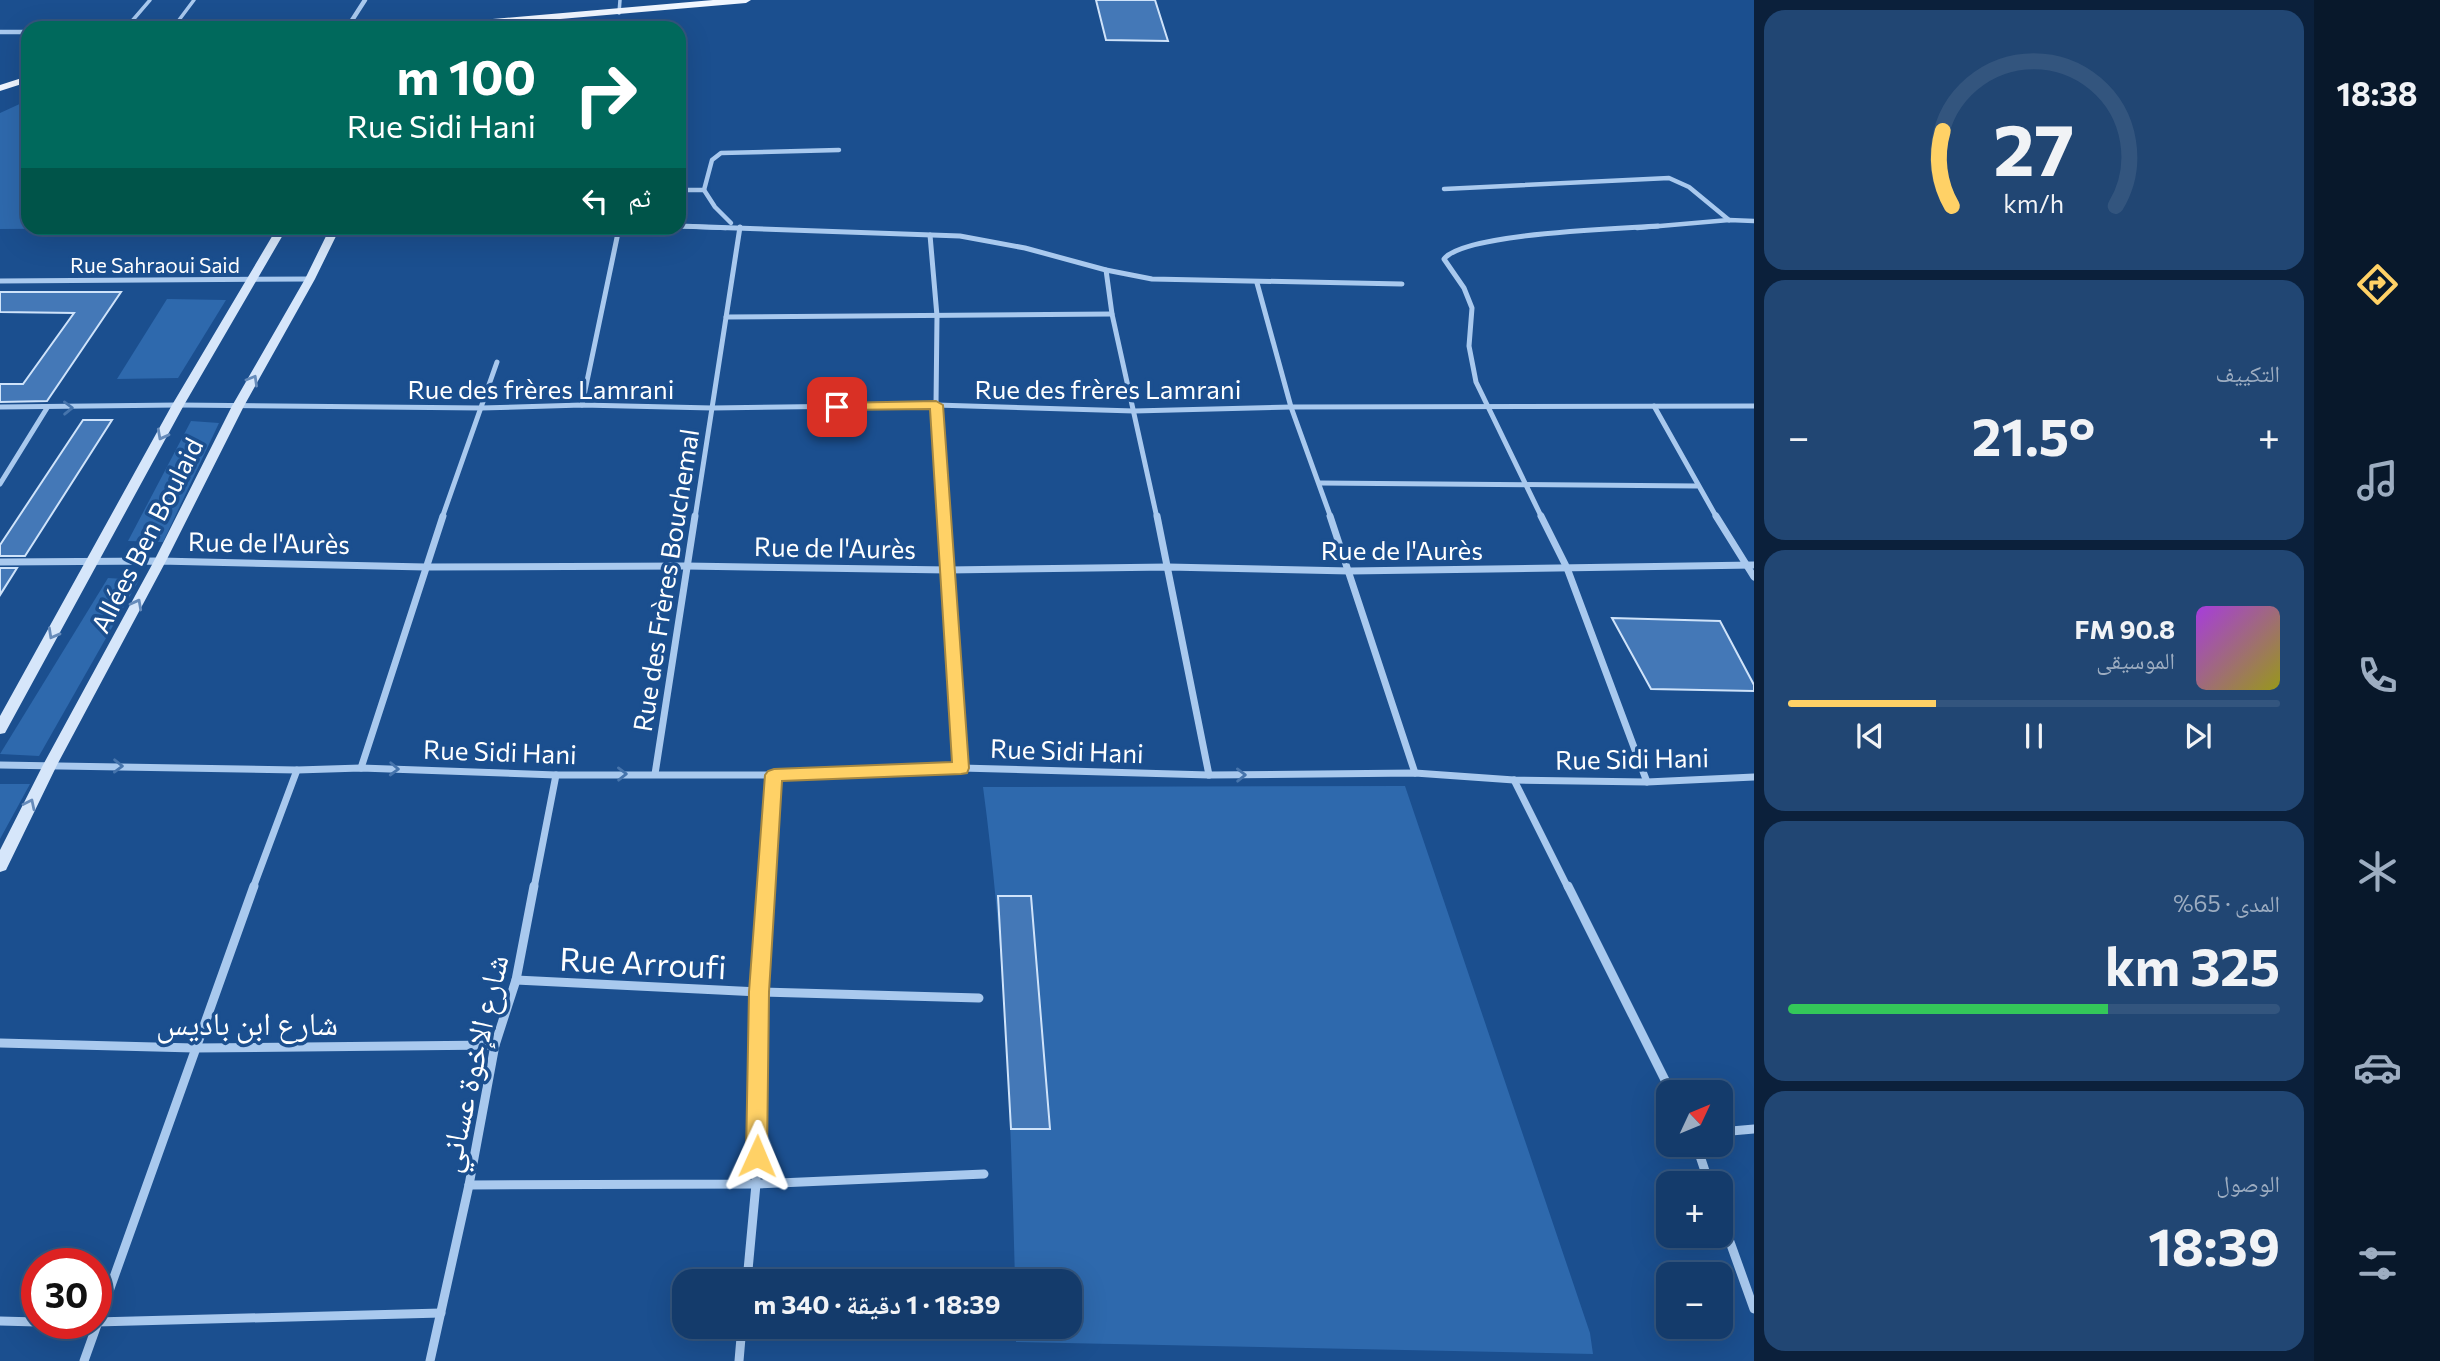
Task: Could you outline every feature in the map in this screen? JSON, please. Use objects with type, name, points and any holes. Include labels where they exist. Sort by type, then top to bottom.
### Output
[{"type":"main road","points":[[526,21],[746,0]]},
{"type":"main road","points":[[0,88],[21,81]]},
{"type":"main road","name":"Allées Ben Boulaid","points":[[0,729],[178,405],[278,235]]},
{"type":"main road","name":"Allées Ben Boulaid","points":[[0,866],[238,406],[310,279],[332,235]]},
{"type":"street","points":[[352,21],[365,0]]},
{"type":"street","points":[[0,32],[21,32]]},
{"type":"street","points":[[731,223],[715,207],[704,190],[712,160],[721,153],[839,150]]},
{"type":"street","points":[[1444,189],[1669,178],[1689,187],[1729,220]]},
{"type":"street","points":[[686,190],[704,190]]},
{"type":"street","points":[[1647,782],[1567,568],[1524,486],[1476,382],[1469,346],[1472,308],[1464,288],[1444,259],[1447,253],[1490,240],[1729,220],[1754,221]]},
{"type":"street","points":[[686,226],[960,236],[1025,248],[1106,270],[1152,279],[1256,284],[1402,284]]},
{"type":"street","name":"Rue des Frères Bouchemal","points":[[655,774],[685,566],[740,227]]},
{"type":"street","points":[[582,405],[618,235]]},
{"type":"street","points":[[930,235],[937,316],[936,405],[961,768]]},
{"type":"street","points":[[1106,270],[1112,314],[1168,567],[1209,775]]},
{"type":"street","name":"Rue Sahraoui Said","points":[[0,281],[310,279]]},
{"type":"street","points":[[1256,284],[1291,407],[1350,571],[1415,773]]},
{"type":"street","points":[[726,317],[1112,314]]},
{"type":"street","points":[[361,768],[425,566],[497,362]]},
{"type":"street","name":"Rue des frères Lamrani","points":[[0,407],[178,405],[481,408],[582,405],[712,408],[936,405],[1134,411],[1291,407],[1754,406]]},
{"type":"street","points":[[1654,405],[1697,486],[1750,565],[1754,577]]},
{"type":"street","points":[[0,484],[47,408]]},
{"type":"street","points":[[1320,483],[1697,486]]},
{"type":"street","name":"Rue de l'Aurès","points":[[0,562],[160,561],[948,570],[1168,567],[1350,571],[1750,565]]},
{"type":"street","name":"Rue Sidi Hani","points":[[0,765],[298,770],[361,768],[556,775],[774,775],[961,768],[1209,775],[1415,773],[1514,780],[1647,782],[1754,777]]},
{"type":"street","points":[[112,1280],[194,1048],[298,770]]},
{"type":"street","name":"شارع الإخوة عساني","points":[[430,1361],[469,1185],[495,1045],[516,981],[556,775]]},
{"type":"street","points":[[748,1269],[756,1184],[759,992],[774,775]]},
{"type":"street","points":[[1514,780],[1665,1080]]},
{"type":"street","name":"Rue Arroufi","points":[[516,981],[979,998]]},
{"type":"street","name":"شارع ابن باديس","points":[[0,1043],[194,1048],[495,1045]]},
{"type":"street","points":[[1733,1131],[1754,1129]]},
{"type":"street","points":[[469,1185],[756,1184],[984,1174]]},
{"type":"street","points":[[1732,1248],[1754,1309]]},
{"type":"street","points":[[112,1322],[441,1312]]},
{"type":"street","points":[[0,1321],[21,1322]]},
{"type":"street","points":[[84,1361],[91,1339]]},
{"type":"street","points":[[739,1361],[741,1339]]},
{"type":"lane","points":[[132,20],[150,0]]},
{"type":"lane","points":[[178,21],[194,0]]},
{"type":"lane","points":[[619,13],[620,0]]},
{"type":"shaded area","points":[[21,103],[21,229],[0,229],[0,113]]},
{"type":"shaded area","points":[[167,299],[226,300],[178,378],[117,379]]},
{"type":"shaded area","points":[[191,421],[219,423],[163,542],[128,541]]},
{"type":"shaded area","points":[[108,578],[139,580],[39,756],[0,754]]},
{"type":"shaded area","points":[[0,784],[30,784],[0,839]]},
{"type":"shaded area","points":[[1405,786],[1590,1333],[1593,1354],[1016,1342],[1016,1339],[1082,1339],[1082,1269],[1015,1269],[1006,1034],[997,910],[983,787]]},
{"type":"building","points":[[1096,0],[1155,0],[1168,41],[1106,40]]},
{"type":"building","points":[[0,292],[121,292],[47,401],[0,402],[0,384],[23,384],[74,313],[0,312]]},
{"type":"building","points":[[83,420],[112,420],[25,556],[0,556],[0,545]]},
{"type":"building","points":[[0,568],[17,568],[0,595]]},
{"type":"building","points":[[1612,618],[1720,621],[1754,685],[1754,691],[1651,689]]},
{"type":"building","points":[[998,896],[1031,896],[1050,1129],[1011,1129]]},
{"type":"route","points":[[757,1156],[759,992],[774,775],[961,768],[936,405],[837,407]]}]
